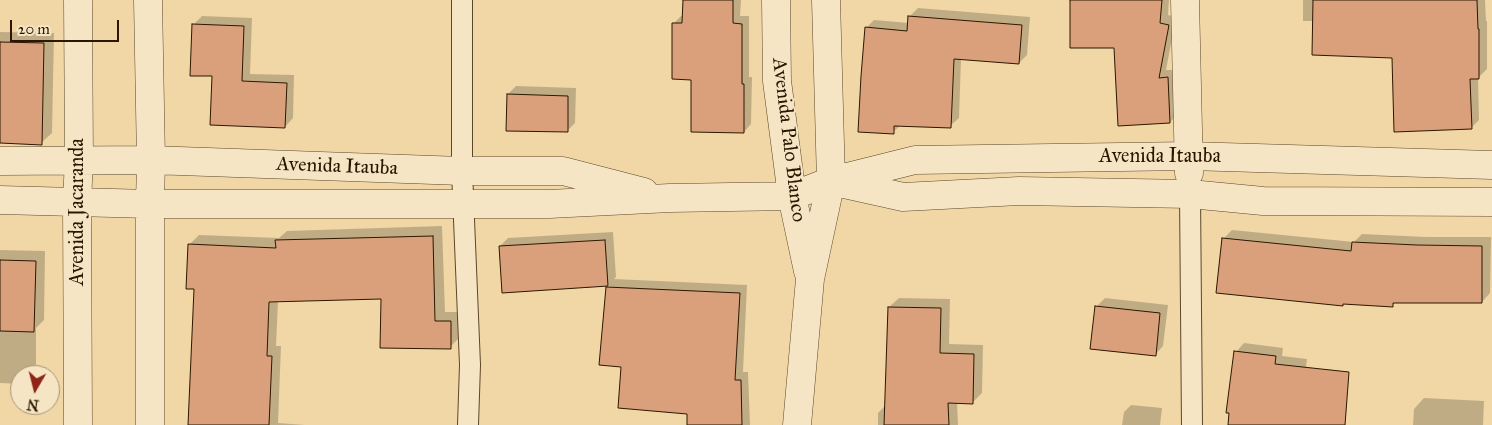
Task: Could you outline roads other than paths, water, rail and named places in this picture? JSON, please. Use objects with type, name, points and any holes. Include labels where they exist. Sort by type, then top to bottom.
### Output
[{"type":"street","name":"Avenida Jacaranda","points":[[78,0],[79,161],[76,201],[78,425]]},
{"type":"street","points":[[148,0],[151,160],[150,425]]},
{"type":"street","name":"Avenida Palo Blanco","points":[[776,0],[777,81],[792,196],[810,279]]},
{"type":"street","name":"Avenida Palo Blanco","points":[[797,425],[810,279],[831,181],[826,0]]},
{"type":"street","points":[[1185,0],[1190,194]]},
{"type":"street","name":"Avenida Itauba","points":[[0,200],[150,204],[464,205],[792,196],[831,181],[915,160],[1189,156],[1492,165]]},
{"type":"street","name":"Avenida Itauba","points":[[0,161],[151,160],[462,171],[563,171],[670,198]]},
{"type":"street","name":"Avenida Itauba","points":[[831,181],[903,197],[1020,192],[1190,194],[1263,201],[1492,202]]},
{"type":"lane","points":[[462,0],[462,171],[470,365],[468,425]]},
{"type":"lane","points":[[1190,194],[1192,425]]}]
